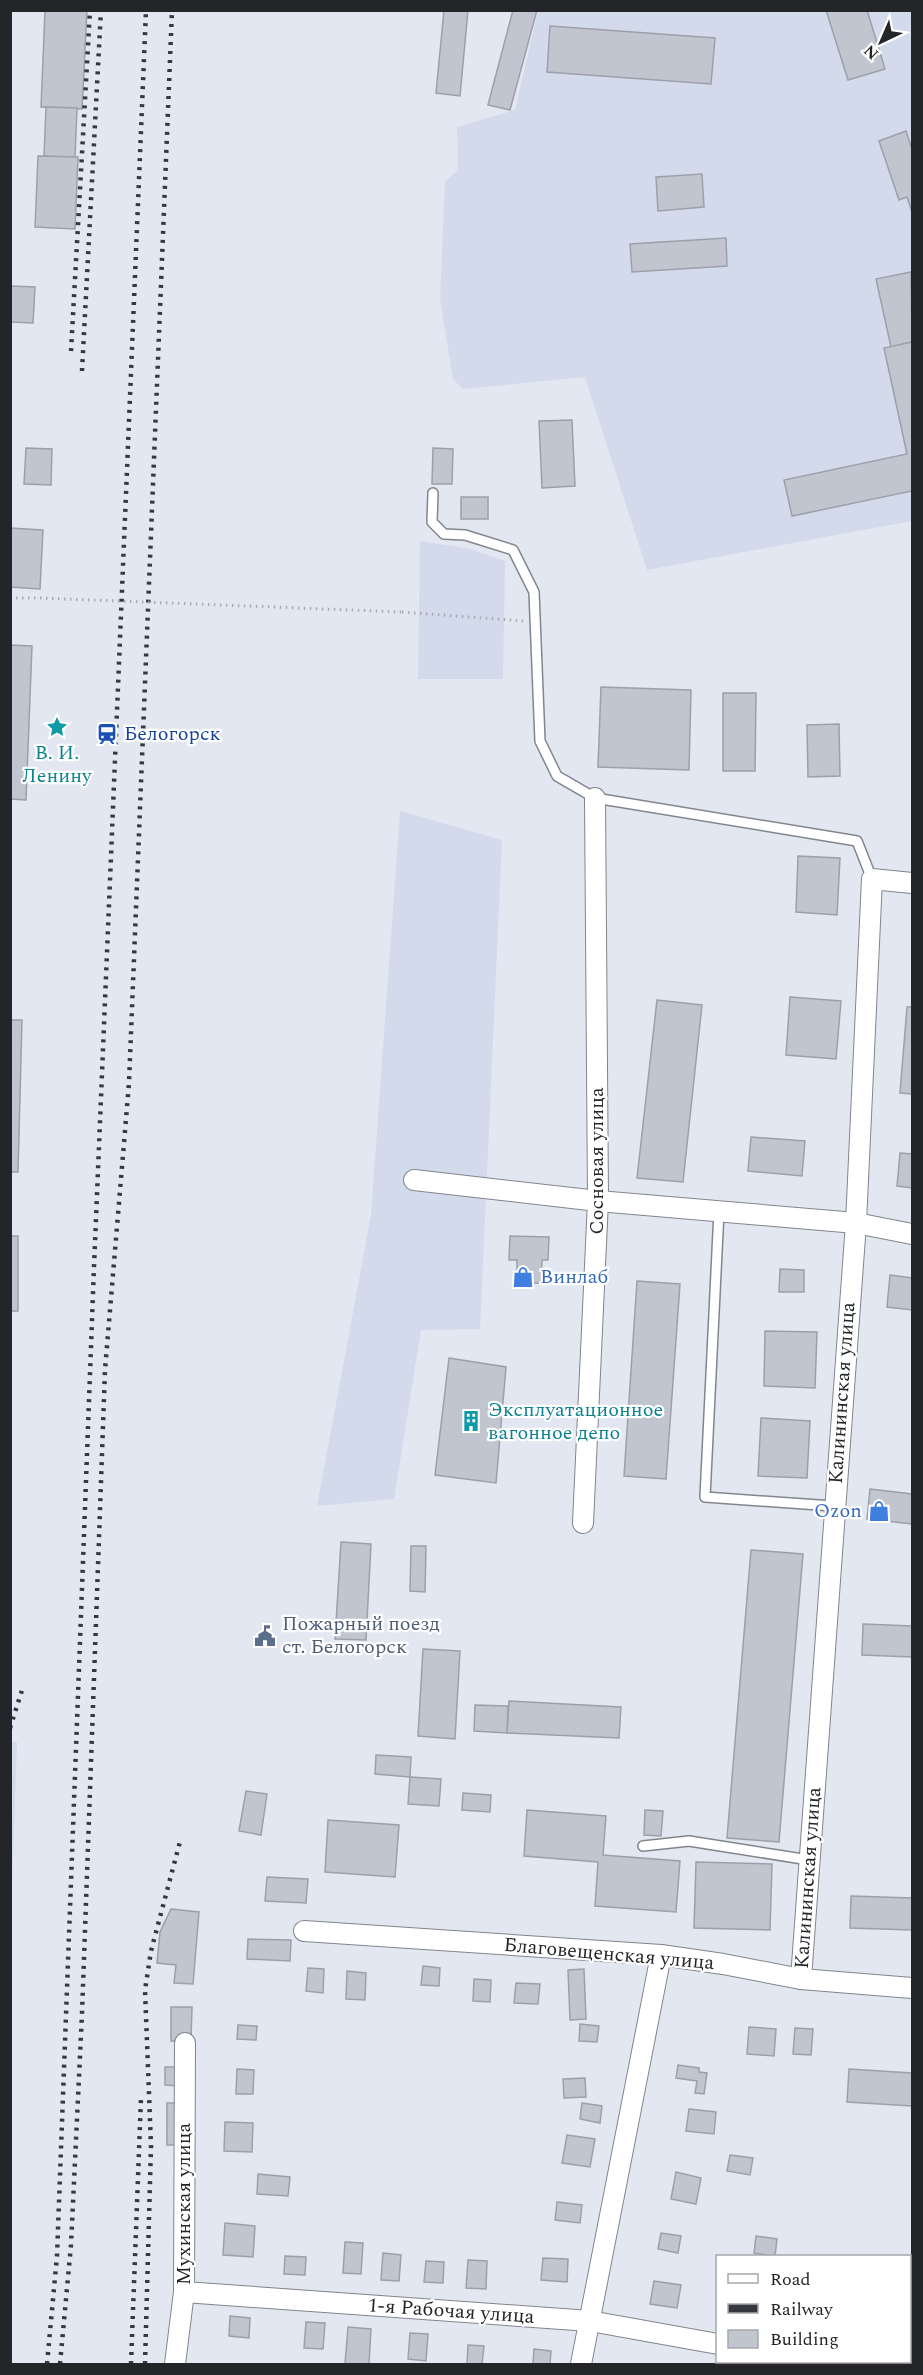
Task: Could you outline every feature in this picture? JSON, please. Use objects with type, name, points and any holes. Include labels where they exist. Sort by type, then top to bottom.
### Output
[{"type":"street","name":"Сосновая улица","points":[[583,1523],[598,1201],[595,798]]},
{"type":"street","points":[[872,879],[912,882]]},
{"type":"street","name":"Калининская улица","points":[[801,1979],[833,1506],[856,1223],[872,879]]},
{"type":"street","points":[[414,1180],[598,1201],[856,1223],[912,1234]]},
{"type":"street","name":"Благовещенская улица","points":[[304,1931],[661,1955],[801,1979],[912,1989]]},
{"type":"street","points":[[581,2364],[661,1955]]},
{"type":"street","name":"Мухинская улица","points":[[175,2364],[184,2292],[185,2043]]},
{"type":"street","name":"1-я Рабочая улица","points":[[184,2292],[590,2321],[716,2344]]},
{"type":"lane","points":[[433,493],[432,522],[444,534],[465,535],[513,550],[534,592],[540,741],[556,776],[595,798],[857,841],[872,879]]},
{"type":"lane","points":[[719,1211],[705,1497],[833,1506]]},
{"type":"lane","points":[[643,1846],[690,1841],[809,1860]]},
{"type":"path","points":[[10,598],[402,612],[535,621]]},
{"type":"shaded area","points":[[538,11],[912,11],[912,521],[647,570],[585,377],[463,389],[453,379],[440,299],[445,182],[458,170],[457,127],[515,110]]},
{"type":"shaded area","points":[[420,541],[470,549],[505,561],[503,679],[418,679]]},
{"type":"shaded area","points":[[400,811],[502,840],[480,1329],[421,1330],[394,1499],[317,1506],[371,1215]]},
{"type":"shaded area","points":[[10,1742],[17,1742],[11,1916]]},
{"type":"building","points":[[45,10],[87,10],[82,109],[41,107]]},
{"type":"building","points":[[444,10],[468,10],[460,96],[436,93]]},
{"type":"building","points":[[513,10],[537,10],[510,110],[488,105]]},
{"type":"building","points":[[826,10],[867,10],[885,69],[848,80]]},
{"type":"building","points":[[550,26],[715,38],[711,84],[547,72]]},
{"type":"building","points":[[46,107],[77,108],[75,158],[44,156]]},
{"type":"building","points":[[906,131],[912,149],[912,212],[907,197],[899,200],[879,141]]},
{"type":"building","points":[[38,156],[78,157],[75,229],[35,227]]},
{"type":"building","points":[[702,174],[704,207],[658,211],[656,177]]},
{"type":"building","points":[[726,238],[727,266],[632,272],[630,244]]},
{"type":"building","points":[[911,272],[912,342],[891,347],[876,279]]},
{"type":"building","points":[[10,286],[35,287],[33,323],[10,322]]},
{"type":"building","points":[[912,342],[912,491],[792,516],[784,480],[907,454],[884,348]]},
{"type":"building","points":[[572,420],[575,486],[542,488],[539,421]]},
{"type":"building","points":[[26,448],[52,449],[51,485],[24,484]]},
{"type":"building","points":[[433,448],[453,449],[452,484],[432,484]]},
{"type":"building","points":[[461,497],[488,497],[488,519],[461,519]]},
{"type":"building","points":[[10,528],[43,530],[40,589],[10,587]]},
{"type":"building","points":[[10,645],[32,646],[26,800],[10,799]]},
{"type":"building","points":[[601,687],[691,690],[689,770],[598,767]]},
{"type":"building","points":[[723,693],[756,693],[755,771],[723,771]]},
{"type":"building","points":[[839,724],[840,776],[808,777],[807,725]]},
{"type":"building","points":[[798,856],[840,858],[837,915],[796,912]]},
{"type":"building","points":[[790,997],[841,1001],[836,1059],[786,1055]]},
{"type":"building","points":[[657,1000],[702,1005],[683,1182],[637,1178]]},
{"type":"building","points":[[907,1007],[912,1007],[912,1094],[900,1093]]},
{"type":"building","points":[[10,1020],[22,1020],[18,1172],[10,1172]]},
{"type":"building","points":[[751,1137],[805,1141],[802,1176],[748,1171]]},
{"type":"building","points":[[900,1153],[912,1154],[912,1188],[897,1186]]},
{"type":"building","points":[[10,1236],[18,1236],[18,1311],[10,1311]]},
{"type":"building","points":[[510,1236],[549,1237],[548,1260],[542,1260],[541,1283],[517,1283],[517,1260],[509,1260]]},
{"type":"building","points":[[780,1269],[804,1270],[804,1292],[779,1292]]},
{"type":"building","points":[[890,1275],[912,1278],[912,1310],[887,1307]]},
{"type":"building","points":[[637,1281],[680,1284],[666,1479],[624,1476]]},
{"type":"building","points":[[765,1331],[817,1332],[815,1388],[764,1386]]},
{"type":"building","name":"Эксплуатационное вагонное депо","points":[[449,1358],[506,1367],[496,1483],[435,1475]]},
{"type":"building","points":[[761,1418],[810,1421],[807,1478],[758,1476]]},
{"type":"building","points":[[870,1489],[912,1494],[912,1524],[867,1519]]},
{"type":"building","points":[[341,1542],[371,1544],[366,1640],[335,1639]]},
{"type":"building","points":[[411,1546],[426,1546],[425,1592],[410,1591]]},
{"type":"building","points":[[751,1550],[803,1554],[779,1842],[727,1838]]},
{"type":"building","points":[[863,1624],[912,1626],[912,1657],[862,1655]]},
{"type":"building","points":[[423,1649],[460,1651],[455,1739],[418,1736]]},
{"type":"building","points":[[509,1701],[621,1707],[619,1738],[507,1733]]},
{"type":"building","points":[[475,1705],[508,1706],[507,1733],[474,1731]]},
{"type":"building","points":[[376,1755],[411,1757],[410,1777],[375,1774]]},
{"type":"building","points":[[410,1777],[441,1779],[439,1806],[408,1804]]},
{"type":"building","points":[[246,1791],[267,1794],[261,1835],[239,1831]]},
{"type":"building","points":[[463,1793],[491,1795],[490,1812],[462,1810]]},
{"type":"building","points":[[527,1810],[606,1816],[603,1855],[680,1861],[676,1912],[595,1906],[598,1862],[524,1856]]},
{"type":"building","points":[[645,1810],[663,1811],[661,1836],[644,1835]]},
{"type":"building","points":[[328,1820],[399,1825],[395,1877],[325,1872]]},
{"type":"building","points":[[696,1862],[772,1864],[770,1930],[694,1928]]},
{"type":"building","points":[[267,1877],[308,1879],[306,1903],[265,1901]]},
{"type":"building","points":[[851,1896],[912,1898],[912,1930],[850,1928]]},
{"type":"building","points":[[171,1909],[199,1912],[193,1984],[174,1983],[176,1965],[157,1963],[160,1932]]},
{"type":"building","points":[[248,1939],[291,1940],[290,1961],[247,1959]]},
{"type":"building","points":[[423,1966],[440,1968],[439,1986],[421,1985]]},
{"type":"building","points":[[308,1968],[324,1969],[323,1993],[306,1991]]},
{"type":"building","points":[[584,1969],[586,2019],[570,2020],[568,1970]]},
{"type":"building","points":[[347,1971],[366,1973],[365,2000],[346,1999]]},
{"type":"building","points":[[474,1979],[491,1980],[490,2002],[473,2001]]},
{"type":"building","points":[[516,1983],[540,1984],[538,2004],[514,2003]]},
{"type":"building","points":[[171,2007],[192,2007],[191,2041],[171,2041]]},
{"type":"building","points":[[580,2024],[599,2026],[597,2042],[579,2041]]},
{"type":"building","points":[[238,2025],[257,2026],[256,2040],[237,2039]]},
{"type":"building","points":[[749,2027],[776,2029],[774,2056],[747,2054]]},
{"type":"building","points":[[795,2028],[813,2029],[811,2055],[793,2054]]},
{"type":"building","points":[[678,2065],[699,2068],[699,2072],[707,2073],[704,2094],[695,2093],[697,2081],[676,2078]]},
{"type":"building","points":[[165,2067],[181,2067],[180,2086],[165,2085]]},
{"type":"building","points":[[237,2069],[254,2070],[253,2094],[236,2094]]},
{"type":"building","points":[[849,2069],[912,2073],[912,2106],[847,2102]]},
{"type":"building","points":[[585,2078],[586,2097],[564,2098],[563,2079]]},
{"type":"building","points":[[167,2103],[181,2103],[181,2145],[167,2145]]},
{"type":"building","points":[[582,2103],[602,2106],[600,2123],[580,2119]]},
{"type":"building","points":[[689,2109],[716,2112],[714,2134],[686,2131]]},
{"type":"building","points":[[225,2122],[253,2123],[252,2152],[224,2151]]},
{"type":"building","points":[[567,2135],[595,2139],[590,2167],[562,2163]]},
{"type":"building","points":[[730,2155],[753,2158],[750,2175],[727,2171]]},
{"type":"building","points":[[676,2172],[701,2178],[696,2204],[671,2199]]},
{"type":"building","points":[[258,2174],[290,2177],[288,2196],[257,2194]]},
{"type":"building","points":[[557,2202],[582,2205],[580,2223],[555,2220]]},
{"type":"building","points":[[225,2223],[255,2226],[253,2257],[223,2255]]},
{"type":"building","points":[[661,2233],[681,2236],[678,2253],[658,2249]]},
{"type":"building","points":[[756,2236],[777,2239],[775,2255],[754,2253]]},
{"type":"building","points":[[345,2242],[363,2243],[361,2274],[343,2273]]},
{"type":"building","points":[[383,2253],[401,2255],[399,2281],[381,2280]]},
{"type":"building","points":[[285,2256],[306,2257],[305,2275],[284,2274]]},
{"type":"building","points":[[543,2258],[568,2259],[567,2282],[541,2280]]},
{"type":"building","points":[[468,2260],[487,2261],[486,2289],[466,2288]]},
{"type":"building","points":[[426,2261],[444,2262],[443,2283],[424,2282]]},
{"type":"building","points":[[654,2281],[681,2285],[677,2308],[650,2304]]},
{"type":"building","points":[[230,2316],[250,2318],[249,2338],[229,2336]]},
{"type":"building","points":[[306,2322],[325,2323],[323,2349],[304,2348]]},
{"type":"building","points":[[348,2327],[371,2329],[369,2364],[345,2364]]},
{"type":"building","points":[[410,2333],[428,2334],[426,2361],[408,2359]]},
{"type":"building","points":[[468,2345],[484,2346],[482,2364],[467,2364]]},
{"type":"building","points":[[534,2349],[551,2351],[550,2364],[533,2364]]},
{"type":"railway","points":[[71,351],[90,10]]},
{"type":"railway","points":[[82,371],[101,10]]},
{"type":"railway","points":[[47,2364],[57,2256],[94,1267],[146,10]]},
{"type":"railway","points":[[60,2364],[71,2245],[82,2014],[105,1370],[129,1083],[172,10]]},
{"type":"railway","points":[[10,1728],[23,1687]]},
{"type":"railway","points":[[145,2364],[151,2146],[145,1990],[151,1951],[181,1838]]},
{"type":"railway","points":[[131,2364],[141,2098]]},
{"type":"place","name":"В. И. Ленину","points":[[57,727]]},
{"type":"place","name":"Белогорск","points":[[107,734]]},
{"type":"place","name":"Винлаб","points":[[523,1277]]},
{"type":"place","name":"Эксплуатационное вагонное депо","points":[[471,1421]]},
{"type":"place","name":"Ozon","points":[[879,1511]]},
{"type":"place","name":"Пожарный поезд ст. Белогорск","points":[[265,1636]]}]
